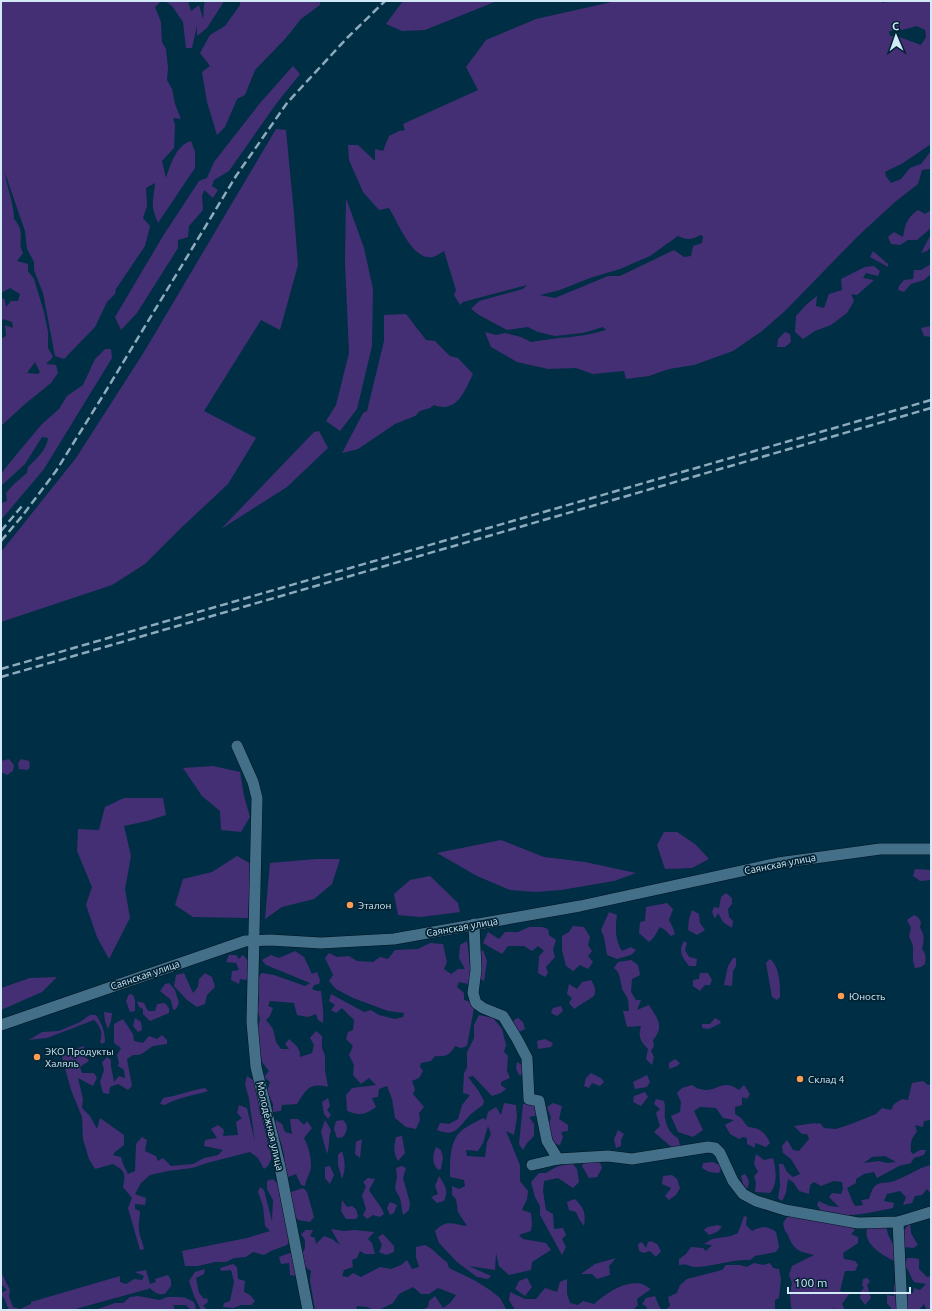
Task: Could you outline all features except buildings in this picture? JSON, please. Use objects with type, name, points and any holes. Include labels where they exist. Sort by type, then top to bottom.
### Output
[{"type":"street","name":"Молодёжная улица","points":[[237,746],[253,782],[257,798],[252,1022],[256,1067],[293,1231],[308,1310]]},
{"type":"street","name":"Саянская улица","points":[[1,1025],[236,943],[254,941],[321,943],[379,940],[580,906],[778,863],[880,848],[931,849]]},
{"type":"street","points":[[474,924],[476,970],[472,993],[476,1002],[483,1008],[503,1016],[527,1058],[529,1099],[539,1101],[547,1141],[558,1160]]},
{"type":"street","points":[[532,1165],[558,1160],[608,1156],[632,1159],[708,1147],[715,1148],[720,1153],[733,1181],[744,1194],[756,1201],[785,1210],[858,1223],[898,1222],[931,1212]]},
{"type":"street","points":[[898,1222],[902,1310]]},
{"type":"shaded area","points":[[1,1],[161,1],[155,7],[161,22],[162,42],[166,49],[168,68],[167,80],[172,89],[175,104],[181,119],[173,118],[175,125],[174,148],[162,161],[166,178],[174,156],[181,147],[191,141],[195,152],[195,168],[158,223],[153,206],[155,183],[146,188],[147,206],[143,218],[150,226],[145,246],[116,289],[115,294],[107,302],[95,327],[64,359],[55,356],[43,293],[34,270],[34,262],[27,249],[25,231],[5,173],[14,219],[18,224],[21,233],[20,245],[23,253],[17,261],[28,264],[28,271],[34,279],[44,312],[48,332],[48,348],[53,357],[46,364],[56,365],[58,373],[51,383],[1,426],[1,339],[6,336],[5,325],[13,328],[12,322],[3,319],[1,323],[1,297],[5,300],[6,307],[11,301],[18,301],[20,294],[10,288],[1,293]],"holes":[[[35,362],[40,372],[38,374],[27,373]]]},
{"type":"shaded area","points":[[165,1],[188,1],[191,11],[199,5],[203,19],[205,1],[223,1],[223,3],[207,28],[197,36],[197,26],[192,48],[186,48],[183,22],[172,6]]},
{"type":"shaded area","points":[[240,1],[320,1],[320,5],[301,19],[285,39],[255,70],[245,95],[237,99],[225,127],[217,135],[207,102],[202,72],[210,66],[200,53],[210,35],[225,26],[240,5]]},
{"type":"shaded area","points":[[403,1],[497,1],[425,30],[402,31],[386,24]]},
{"type":"shaded area","points":[[616,1],[882,1],[882,3],[886,1],[931,1],[931,144],[903,163],[885,172],[891,183],[901,179],[910,168],[921,164],[931,151],[931,169],[922,170],[918,184],[895,202],[858,236],[785,311],[762,331],[733,351],[694,365],[669,369],[649,376],[626,379],[624,371],[593,374],[576,368],[548,369],[517,362],[491,347],[485,332],[496,335],[505,333],[521,337],[531,342],[588,335],[606,330],[603,327],[583,333],[555,336],[538,332],[528,327],[507,330],[471,309],[479,301],[523,289],[527,285],[463,302],[460,305],[454,295],[456,290],[444,251],[433,257],[425,257],[412,247],[401,231],[389,208],[379,210],[363,192],[349,160],[348,145],[358,145],[375,161],[375,149],[383,151],[389,136],[405,130],[403,124],[478,90],[466,67],[486,40],[536,19]],"holes":[[[917,26],[925,30],[926,37],[921,45],[897,36],[890,36],[889,31],[902,30]],[[700,235],[703,236],[702,243],[693,246],[691,256],[684,257],[674,250],[620,276],[608,276],[555,298],[540,295],[560,290],[590,278],[620,269],[650,256],[678,236],[689,239]]]},
{"type":"shaded area","points":[[293,66],[300,74],[276,104],[229,171],[214,180],[212,186],[218,190],[213,198],[204,190],[202,196],[203,210],[189,226],[188,237],[178,240],[178,248],[137,313],[121,330],[115,317],[163,236],[199,181],[207,178],[214,162],[260,103]]},
{"type":"shaded area","points":[[276,129],[286,130],[298,265],[280,330],[261,320],[204,411],[256,438],[228,484],[145,564],[112,585],[1,622],[1,552],[76,458],[144,352]]},
{"type":"shaded area","points":[[346,198],[364,248],[373,289],[372,346],[357,409],[340,431],[326,421],[336,405],[349,353],[345,262]]},
{"type":"shaded area","points":[[918,210],[925,214],[931,210],[931,228],[917,240],[908,240],[900,245],[891,244],[888,237],[894,232],[903,237],[907,222]]},
{"type":"shaded area","points":[[931,234],[931,247],[927,251],[921,253]]},
{"type":"shaded area","points":[[873,251],[888,264],[888,267],[870,257]]},
{"type":"shaded area","points":[[931,264],[931,274],[924,280],[911,284],[904,292],[898,290],[899,286],[904,280],[913,279],[914,270],[921,270]]},
{"type":"shaded area","points":[[874,266],[880,271],[878,276],[866,273],[863,278],[874,280],[857,295],[851,294],[854,301],[847,313],[831,325],[815,331],[803,339],[795,332],[796,316],[806,305],[817,296],[816,306],[824,308],[829,294],[842,290],[841,279],[865,267]]},
{"type":"shaded area","points":[[406,314],[426,340],[435,341],[450,356],[458,358],[473,374],[463,393],[454,403],[449,406],[442,407],[434,405],[420,411],[415,416],[395,424],[358,449],[342,453],[363,413],[367,411],[384,341],[384,315]]},
{"type":"shaded area","points":[[931,326],[931,337],[924,336],[921,328]]},
{"type":"shaded area","points":[[785,332],[790,334],[791,342],[785,347],[777,347],[778,339]]},
{"type":"shaded area","points":[[105,349],[111,349],[112,358],[44,469],[1,520],[1,503],[7,501],[6,493],[27,473],[28,467],[46,446],[48,438],[42,437],[25,464],[1,486],[1,474],[42,424],[59,409],[67,396],[83,385],[95,359]]},
{"type":"shaded area","points":[[319,431],[328,448],[287,487],[221,529],[314,432]]},
{"type":"shaded area","points":[[9,759],[14,765],[13,771],[7,775],[1,772],[1,761]]},
{"type":"shaded area","points":[[21,759],[29,761],[30,766],[28,770],[19,769],[18,763]]},
{"type":"shaded area","points":[[213,766],[240,772],[244,796],[250,817],[241,832],[221,830],[220,811],[202,796],[183,768]]},
{"type":"shaded area","points":[[124,798],[163,798],[166,815],[124,826],[131,856],[125,889],[130,918],[109,959],[97,937],[86,905],[92,887],[77,851],[78,829],[99,830],[105,807]]},
{"type":"shaded area","points":[[664,832],[677,832],[695,844],[709,859],[692,868],[665,869],[657,845]]},
{"type":"shaded area","points":[[501,840],[544,857],[585,862],[636,873],[614,881],[561,890],[536,892],[510,890],[477,876],[437,853]]},
{"type":"shaded area","points":[[237,856],[251,864],[248,918],[193,917],[175,905],[183,879],[212,872]]},
{"type":"shaded area","points":[[316,859],[340,859],[332,884],[314,899],[282,907],[265,919],[270,863]]},
{"type":"shaded area","points":[[915,869],[931,870],[931,880],[920,881],[913,876]]},
{"type":"shaded area","points":[[430,876],[458,903],[460,912],[421,917],[398,915],[394,894],[410,880]]},
{"type":"shaded area","points":[[726,893],[732,898],[732,904],[728,909],[729,917],[733,921],[732,928],[723,922],[718,913],[715,919],[712,912],[714,907],[719,908],[721,897]]},
{"type":"shaded area","points":[[667,903],[673,909],[669,920],[675,934],[671,936],[660,927],[649,942],[639,933],[640,922],[645,921],[646,907]]},
{"type":"shaded area","points":[[692,910],[699,914],[700,923],[705,930],[697,935],[688,930]]},
{"type":"shaded area","points":[[609,912],[617,915],[616,934],[622,951],[631,947],[636,950],[631,955],[617,959],[607,955],[604,937],[601,930]]},
{"type":"shaded area","points":[[914,915],[918,917],[921,922],[920,928],[924,938],[922,949],[926,958],[925,964],[921,967],[915,968],[913,961],[913,946],[909,936],[911,928],[907,920]]},
{"type":"shaded area","points":[[573,926],[584,927],[590,937],[588,945],[592,951],[588,956],[593,962],[588,969],[580,965],[573,971],[566,966],[562,950],[562,936],[569,932]]},
{"type":"shaded area","points":[[529,927],[542,927],[548,929],[549,935],[556,940],[553,950],[555,957],[546,967],[548,973],[545,977],[538,973],[539,956],[544,951],[538,946],[532,951],[524,946],[508,946],[502,954],[483,943],[488,932],[499,939],[505,932],[518,932]]},
{"type":"shaded area","points":[[467,941],[471,973],[468,984],[459,982],[457,987],[464,993],[464,1000],[471,1002],[474,1008],[467,1046],[461,1048],[455,1046],[447,1055],[435,1056],[431,1061],[421,1063],[420,1067],[423,1071],[419,1078],[412,1081],[415,1089],[413,1094],[424,1107],[419,1113],[420,1120],[416,1129],[406,1127],[395,1118],[392,1099],[387,1086],[379,1089],[378,1097],[372,1098],[376,1107],[372,1110],[362,1114],[355,1114],[347,1111],[346,1095],[352,1088],[376,1085],[369,1078],[361,1084],[353,1075],[354,1065],[349,1055],[353,1046],[346,1039],[348,1032],[353,1030],[354,1020],[342,1008],[336,1013],[331,1010],[335,1005],[329,1001],[331,994],[364,1012],[371,1010],[379,1015],[395,1019],[403,1017],[404,1013],[388,1011],[353,998],[336,989],[329,981],[333,975],[325,958],[329,953],[337,957],[349,956],[357,961],[373,962],[380,957],[388,959],[395,950],[418,949],[430,943],[443,944],[447,962],[444,969],[451,974],[458,969],[465,969],[459,958],[460,945]]},
{"type":"shaded area","points":[[684,941],[687,943],[685,950],[689,957],[697,959],[696,966],[689,966],[683,957],[681,948]]},
{"type":"shaded area","points":[[483,950],[487,961],[484,981],[479,978],[481,952]]},
{"type":"shaded area","points":[[295,951],[304,957],[312,974],[317,972],[320,980],[319,984],[314,985],[312,989],[321,991],[323,1023],[318,1020],[316,1014],[308,1017],[297,1015],[294,1003],[270,1001],[268,1006],[273,1008],[270,1016],[266,1020],[273,1029],[276,1042],[281,1049],[289,1049],[285,1044],[289,1039],[299,1049],[300,1057],[312,1053],[314,1045],[310,1038],[316,1031],[322,1036],[322,1048],[325,1056],[325,1070],[328,1087],[312,1086],[306,1091],[297,1104],[282,1105],[281,1111],[273,1112],[273,1104],[267,1091],[270,1082],[264,1077],[269,1071],[262,1062],[257,1031],[260,1019],[257,1008],[259,999],[257,988],[260,975],[262,973],[274,975],[305,986],[310,983],[266,965],[262,960],[271,955],[279,958]]},
{"type":"shaded area","points":[[229,955],[236,955],[239,959],[243,955],[251,964],[250,975],[246,980],[240,979],[239,984],[231,980],[232,971],[239,970],[236,963],[226,962]]},
{"type":"shaded area","points":[[733,958],[736,958],[736,966],[733,971],[732,986],[724,985],[728,966]]},
{"type":"shaded area","points":[[770,959],[776,967],[779,976],[780,997],[777,1000],[772,997],[766,963]]},
{"type":"shaded area","points":[[631,960],[638,965],[640,975],[632,979],[631,992],[636,1000],[641,1000],[637,1010],[649,1005],[657,1018],[659,1026],[657,1035],[653,1040],[654,1046],[651,1051],[654,1057],[652,1065],[646,1059],[648,1049],[640,1038],[641,1026],[627,1027],[623,1011],[629,1011],[628,999],[622,989],[618,972],[614,968],[618,962]]},
{"type":"shaded area","points":[[184,973],[193,993],[198,987],[199,979],[205,973],[212,977],[215,987],[207,995],[205,1004],[197,1007],[187,1000],[174,986],[176,975]]},
{"type":"shaded area","points":[[700,973],[708,973],[712,980],[710,985],[705,985],[700,991],[693,986],[693,980],[699,979]]},
{"type":"shaded area","points":[[57,977],[42,992],[1,1010],[1,988],[30,978]]},
{"type":"shaded area","points":[[591,980],[595,988],[594,996],[574,1009],[569,1003],[572,998],[567,994],[569,984],[577,989],[582,982]]},
{"type":"shaded area","points":[[169,983],[175,990],[179,1003],[176,1009],[173,1010],[171,1000],[160,991],[165,984]]},
{"type":"shaded area","points":[[129,994],[133,995],[135,1000],[135,1011],[130,1012],[126,1001]]},
{"type":"shaded area","points":[[137,1001],[144,1003],[148,1011],[155,1011],[157,1004],[165,1003],[169,1008],[169,1013],[150,1021],[143,1014],[143,1009],[139,1007]]},
{"type":"shaded area","points":[[561,1006],[563,1011],[557,1016],[551,1013],[553,1008]]},
{"type":"shaded area","points":[[104,1012],[112,1013],[108,1029],[105,1021]]},
{"type":"shaded area","points":[[90,1015],[96,1015],[104,1031],[105,1042],[102,1044],[100,1042],[101,1030],[94,1020],[47,1038],[29,1040],[42,1032],[59,1031],[80,1022]]},
{"type":"shaded area","points":[[479,1015],[493,1018],[502,1029],[506,1045],[504,1052],[508,1056],[507,1071],[510,1078],[501,1082],[501,1085],[506,1089],[501,1093],[492,1096],[473,1076],[468,1077],[484,1101],[483,1105],[453,1132],[448,1133],[437,1130],[440,1123],[449,1124],[458,1119],[462,1105],[470,1095],[463,1093],[464,1073],[467,1068],[467,1052],[474,1038],[474,1025]]},
{"type":"shaded area","points":[[135,1018],[141,1022],[142,1030],[138,1032],[133,1026]]},
{"type":"shaded area","points":[[518,1018],[523,1022],[525,1029],[517,1033],[512,1027],[514,1020]]},
{"type":"shaded area","points":[[715,1018],[721,1023],[709,1029],[702,1028],[702,1024],[710,1024]]},
{"type":"shaded area","points":[[123,1019],[133,1034],[134,1041],[143,1043],[149,1036],[157,1039],[162,1035],[167,1040],[167,1044],[153,1046],[139,1055],[133,1055],[127,1059],[132,1086],[128,1090],[118,1084],[110,1087],[109,1094],[103,1093],[100,1082],[104,1070],[102,1062],[107,1057],[111,1060],[114,1082],[119,1076],[125,1078],[124,1070],[118,1066],[119,1063],[117,1055],[121,1048],[114,1043],[114,1024]]},
{"type":"shaded area","points":[[545,1039],[553,1043],[551,1047],[538,1049],[537,1041]]},
{"type":"shaded area","points":[[84,1046],[84,1054],[89,1061],[80,1067],[82,1073],[94,1073],[97,1078],[93,1086],[78,1078],[83,1099],[82,1108],[90,1116],[97,1129],[100,1118],[124,1135],[124,1145],[113,1155],[121,1157],[128,1174],[135,1171],[136,1144],[142,1137],[147,1140],[145,1151],[156,1156],[158,1161],[163,1158],[171,1166],[193,1164],[204,1158],[218,1155],[223,1150],[204,1146],[205,1140],[217,1138],[211,1129],[218,1125],[224,1130],[223,1136],[238,1135],[236,1122],[242,1118],[237,1113],[239,1105],[247,1108],[255,1142],[249,1099],[245,1084],[247,1076],[256,1082],[273,1155],[268,1166],[264,1169],[258,1158],[250,1152],[192,1168],[150,1175],[141,1183],[135,1194],[146,1198],[145,1205],[135,1204],[135,1209],[140,1211],[139,1232],[144,1249],[140,1250],[128,1208],[132,1198],[123,1187],[124,1173],[113,1164],[95,1169],[89,1159],[83,1139],[82,1117],[71,1090],[62,1057]]},
{"type":"shaded area","points":[[675,1059],[680,1063],[669,1069],[669,1063]]},
{"type":"shaded area","points":[[517,1062],[522,1065],[523,1072],[520,1076],[516,1069]]},
{"type":"shaded area","points":[[591,1073],[601,1078],[604,1082],[600,1086],[592,1083],[589,1088],[584,1086],[586,1078]]},
{"type":"shaded area","points":[[647,1075],[650,1082],[647,1087],[635,1089],[633,1082]]},
{"type":"shaded area","points":[[923,1081],[928,1085],[931,1084],[931,1120],[924,1121],[923,1127],[915,1125],[917,1132],[912,1139],[911,1144],[911,1152],[913,1154],[920,1150],[926,1150],[924,1155],[914,1158],[911,1163],[899,1166],[877,1178],[874,1172],[864,1174],[856,1179],[856,1183],[847,1188],[855,1206],[863,1205],[861,1200],[869,1199],[873,1188],[876,1185],[891,1182],[931,1165],[931,1194],[927,1189],[922,1195],[915,1196],[912,1203],[903,1205],[906,1197],[900,1191],[887,1194],[884,1201],[894,1203],[893,1208],[849,1215],[822,1212],[817,1205],[819,1201],[829,1206],[839,1207],[829,1197],[832,1193],[841,1194],[843,1189],[842,1182],[834,1181],[821,1186],[814,1182],[810,1185],[809,1194],[799,1191],[793,1182],[788,1179],[786,1193],[782,1201],[778,1198],[780,1186],[779,1164],[783,1164],[787,1172],[793,1177],[800,1174],[791,1159],[783,1153],[782,1146],[787,1140],[793,1150],[799,1151],[809,1139],[807,1134],[802,1134],[794,1126],[820,1123],[824,1128],[836,1129],[876,1114],[882,1108],[891,1110],[894,1104],[902,1099],[908,1100],[912,1083]],"holes":[[[885,1156],[896,1162],[887,1163],[879,1161],[864,1163],[872,1157]]]},
{"type":"shaded area","points":[[692,1085],[698,1089],[706,1090],[728,1085],[739,1090],[744,1085],[750,1094],[747,1099],[742,1097],[742,1105],[735,1107],[735,1114],[741,1118],[748,1127],[756,1128],[762,1131],[770,1143],[766,1147],[755,1143],[755,1148],[747,1144],[747,1138],[743,1137],[739,1139],[730,1134],[725,1125],[734,1120],[723,1118],[716,1108],[700,1107],[694,1111],[703,1130],[693,1137],[678,1132],[671,1116],[680,1112],[681,1102],[677,1093],[682,1088]]},
{"type":"shaded area","points":[[205,1088],[208,1091],[165,1105],[160,1104],[163,1098]]},
{"type":"shaded area","points":[[645,1092],[648,1097],[641,1106],[633,1102],[634,1096]]},
{"type":"shaded area","points":[[328,1098],[330,1106],[327,1110],[331,1115],[328,1119],[324,1114],[322,1102]]},
{"type":"shaded area","points":[[656,1099],[664,1101],[666,1124],[675,1137],[678,1138],[680,1145],[675,1150],[654,1132],[660,1126],[656,1113],[660,1109],[654,1104]]},
{"type":"shaded area","points":[[504,1103],[516,1105],[517,1117],[514,1135],[506,1131],[520,1165],[520,1181],[528,1191],[527,1199],[522,1210],[531,1213],[532,1224],[531,1231],[519,1235],[523,1239],[546,1243],[551,1250],[532,1262],[531,1270],[509,1275],[499,1266],[496,1253],[495,1270],[469,1266],[491,1276],[488,1279],[477,1277],[457,1262],[439,1243],[435,1231],[439,1227],[450,1223],[467,1226],[458,1212],[456,1199],[452,1195],[452,1186],[459,1189],[465,1186],[464,1180],[450,1177],[451,1153],[454,1141],[463,1129],[483,1118],[486,1120],[488,1112],[496,1107],[501,1115]],"holes":[[[488,1126],[491,1134],[487,1142],[485,1157],[467,1156],[466,1150],[478,1151],[483,1143]]]},
{"type":"shaded area","points":[[531,1103],[537,1106],[539,1115],[529,1117],[534,1124],[534,1136],[523,1150],[519,1144],[523,1104]]},
{"type":"shaded area","points":[[553,1103],[562,1106],[559,1119],[568,1125],[568,1131],[561,1132],[563,1137],[560,1145],[555,1144],[547,1128],[551,1118],[547,1107]]},
{"type":"shaded area","points":[[290,1119],[298,1119],[304,1125],[307,1121],[312,1128],[304,1138],[311,1160],[310,1172],[305,1186],[301,1185],[296,1174],[288,1177],[285,1169],[282,1144],[274,1128],[276,1120],[282,1124],[285,1132],[292,1134]]},
{"type":"shaded area","points":[[325,1120],[331,1130],[327,1154],[321,1132]]},
{"type":"shaded area","points":[[343,1120],[347,1126],[346,1133],[343,1137],[337,1138],[334,1129],[336,1121]]},
{"type":"shaded area","points":[[618,1130],[624,1134],[621,1140],[621,1146],[616,1148],[614,1139]]},
{"type":"shaded area","points":[[402,1136],[405,1153],[398,1161],[394,1150],[396,1137]]},
{"type":"shaded area","points":[[362,1139],[360,1158],[355,1154],[356,1142]]},
{"type":"shaded area","points":[[436,1147],[441,1150],[443,1158],[441,1169],[438,1170],[433,1159]]},
{"type":"shaded area","points":[[342,1151],[345,1165],[342,1179],[338,1165],[338,1155]]},
{"type":"shaded area","points":[[756,1154],[764,1160],[773,1158],[775,1181],[773,1189],[770,1193],[755,1192],[756,1183],[754,1176],[758,1172],[754,1164]]},
{"type":"shaded area","points":[[599,1160],[602,1168],[597,1177],[589,1178],[582,1166],[584,1161]]},
{"type":"shaded area","points":[[713,1162],[722,1166],[719,1173],[709,1172],[702,1168],[703,1163]]},
{"type":"shaded area","points":[[572,1163],[577,1169],[579,1182],[573,1188],[558,1178],[544,1181],[543,1191],[546,1210],[553,1214],[554,1229],[563,1228],[566,1235],[562,1239],[566,1247],[562,1255],[540,1215],[540,1206],[535,1197],[531,1182],[539,1173],[546,1173],[556,1167]]},
{"type":"shaded area","points":[[330,1166],[334,1175],[330,1184],[325,1178],[325,1167]]},
{"type":"shaded area","points":[[402,1166],[406,1168],[403,1178],[410,1203],[409,1210],[403,1215],[400,1198],[395,1189],[397,1177],[396,1168]]},
{"type":"shaded area","points":[[745,1174],[749,1181],[747,1189],[743,1184],[741,1176]]},
{"type":"shaded area","points":[[672,1175],[677,1179],[680,1188],[676,1195],[669,1200],[665,1196],[671,1188],[662,1184],[663,1176]]},
{"type":"shaded area","points":[[439,1176],[446,1188],[446,1193],[444,1201],[437,1203],[431,1197],[438,1194],[435,1186]]},
{"type":"shaded area","points":[[368,1178],[375,1179],[369,1190],[384,1214],[380,1217],[373,1215],[367,1219],[363,1215],[366,1209],[362,1196],[366,1186],[363,1182]]},
{"type":"shaded area","points":[[273,1179],[282,1188],[291,1237],[287,1245],[264,1255],[253,1252],[246,1257],[234,1258],[226,1262],[215,1262],[198,1266],[185,1266],[182,1251],[247,1238],[270,1231],[265,1226],[263,1206],[258,1192],[260,1187],[264,1190],[272,1221],[273,1200],[267,1189],[267,1181]]},
{"type":"shaded area","points":[[303,1188],[307,1192],[314,1217],[310,1222],[298,1220],[291,1211],[291,1192]]},
{"type":"shaded area","points":[[575,1199],[584,1211],[584,1226],[576,1212],[569,1210],[567,1202]]},
{"type":"shaded area","points":[[342,1200],[347,1207],[352,1206],[356,1209],[358,1216],[356,1219],[346,1219],[341,1211]]},
{"type":"shaded area","points":[[390,1202],[397,1205],[394,1213],[390,1215],[387,1208]]},
{"type":"shaded area","points":[[744,1216],[747,1217],[746,1225],[752,1231],[765,1227],[776,1232],[779,1247],[776,1252],[755,1256],[750,1260],[697,1267],[684,1264],[679,1265],[679,1259],[686,1254],[691,1247],[703,1248],[706,1251],[712,1245],[704,1244],[712,1239],[731,1236],[738,1233]]},
{"type":"shaded area","points":[[788,1216],[850,1224],[855,1230],[851,1234],[858,1237],[858,1243],[843,1253],[844,1259],[855,1261],[858,1265],[855,1271],[845,1271],[840,1291],[849,1294],[842,1304],[845,1310],[835,1310],[834,1308],[832,1310],[795,1310],[791,1308],[790,1294],[792,1283],[789,1275],[792,1266],[814,1255],[800,1251],[792,1243],[785,1231],[783,1223]]},
{"type":"shaded area","points":[[910,1222],[911,1233],[918,1245],[913,1248],[904,1247],[903,1232]]},
{"type":"shaded area","points":[[886,1224],[888,1234],[895,1250],[894,1261],[874,1248],[870,1244],[866,1234],[867,1228]]},
{"type":"shaded area","points":[[718,1225],[722,1227],[717,1232],[709,1235],[704,1230],[708,1227]]},
{"type":"shaded area","points":[[331,1229],[374,1232],[368,1239],[372,1243],[375,1254],[365,1254],[360,1251],[357,1258],[352,1260],[353,1267],[344,1270],[342,1276],[348,1277],[353,1273],[361,1277],[380,1267],[391,1269],[401,1265],[407,1260],[412,1269],[419,1267],[416,1257],[416,1247],[425,1245],[447,1262],[449,1268],[474,1280],[490,1290],[500,1298],[506,1309],[422,1310],[428,1307],[429,1301],[435,1296],[443,1308],[450,1303],[456,1295],[438,1288],[429,1294],[421,1294],[413,1287],[399,1294],[393,1303],[379,1310],[357,1306],[356,1310],[315,1310],[310,1281],[311,1271],[304,1266],[301,1256],[305,1248],[305,1240],[301,1234],[306,1230],[313,1230],[310,1236],[315,1238],[316,1244],[324,1236],[332,1239],[340,1245]]},
{"type":"shaded area","points":[[383,1234],[394,1246],[394,1252],[386,1255],[379,1252],[382,1245],[378,1237]]},
{"type":"shaded area","points":[[651,1241],[657,1244],[661,1251],[656,1257],[650,1251],[644,1253],[639,1251],[638,1244],[642,1242],[646,1248],[648,1242]]},
{"type":"shaded area","points":[[295,1252],[299,1267],[295,1276],[290,1275],[289,1263],[281,1264],[279,1257]]},
{"type":"shaded area","points":[[616,1258],[609,1266],[610,1275],[597,1279],[592,1274],[581,1274],[595,1264]]},
{"type":"shaded area","points":[[907,1258],[919,1259],[919,1269],[927,1277],[931,1276],[931,1310],[927,1310],[924,1304],[919,1310],[908,1310],[906,1308],[908,1294],[913,1293],[914,1288],[920,1290],[926,1284],[914,1282],[905,1266]]},
{"type":"shaded area","points":[[754,1263],[763,1265],[770,1263],[773,1268],[779,1269],[781,1279],[779,1298],[775,1300],[775,1310],[665,1310],[670,1306],[668,1297],[677,1293],[680,1285],[687,1279],[722,1270],[726,1265],[740,1265],[747,1267]]},
{"type":"shaded area","points":[[233,1264],[237,1267],[238,1279],[245,1281],[244,1292],[250,1295],[255,1301],[251,1305],[241,1305],[233,1308],[223,1307],[224,1303],[230,1301],[234,1282],[231,1270],[221,1271],[220,1268]]},
{"type":"shaded area","points":[[205,1269],[204,1274],[196,1278],[199,1293],[204,1299],[207,1298],[208,1302],[203,1306],[208,1310],[201,1310],[189,1281],[195,1272]]},
{"type":"shaded area","points":[[146,1270],[150,1284],[156,1282],[155,1279],[168,1275],[171,1280],[171,1286],[165,1294],[157,1293],[150,1288],[72,1310],[9,1310],[4,1298],[1,1295],[1,1293],[7,1290],[1,1284],[1,1272],[10,1290],[9,1296],[13,1307],[20,1309],[31,1304],[31,1302],[120,1276],[120,1282],[126,1284],[134,1279],[142,1280],[144,1276],[135,1272]]},
{"type":"shaded area","points":[[527,1278],[532,1287],[525,1296],[515,1289],[519,1281]]},
{"type":"shaded area","points":[[867,1278],[870,1281],[867,1285],[871,1298],[865,1305],[860,1298],[861,1291],[864,1288],[862,1285],[863,1279]]},
{"type":"shaded area","points":[[567,1279],[567,1294],[570,1303],[578,1305],[583,1301],[594,1304],[610,1292],[629,1284],[642,1284],[651,1289],[637,1299],[638,1305],[633,1310],[515,1310],[509,1300],[510,1292],[525,1299],[536,1299],[545,1288],[557,1292],[560,1282]]},
{"type":"shaded area","points":[[894,1284],[897,1288],[897,1310],[891,1310],[887,1303],[887,1295],[894,1296]]},
{"type":"shaded area","points":[[138,1296],[160,1300],[167,1297],[186,1298],[194,1302],[196,1309],[191,1310],[186,1305],[173,1305],[175,1310],[95,1310],[115,1303],[123,1303],[130,1297]]},
{"type":"shaded area","points":[[655,1296],[662,1310],[646,1310],[647,1307],[642,1304],[646,1298]]},
{"type":"railway","points":[[1,541],[23,515],[56,471],[236,176],[287,103],[347,38],[385,1]]},
{"type":"railway","points":[[1,669],[931,400]]},
{"type":"railway","points":[[1,677],[931,408]]},
{"type":"railway","points":[[1,531],[22,506]]},
{"type":"place","name":"Эталон","points":[[350,905]]},
{"type":"place","name":"Юность","points":[[841,996]]},
{"type":"place","name":"ЭКО Продукты Халяль","points":[[37,1057]]},
{"type":"place","name":"Склад 4","points":[[800,1079]]}]
